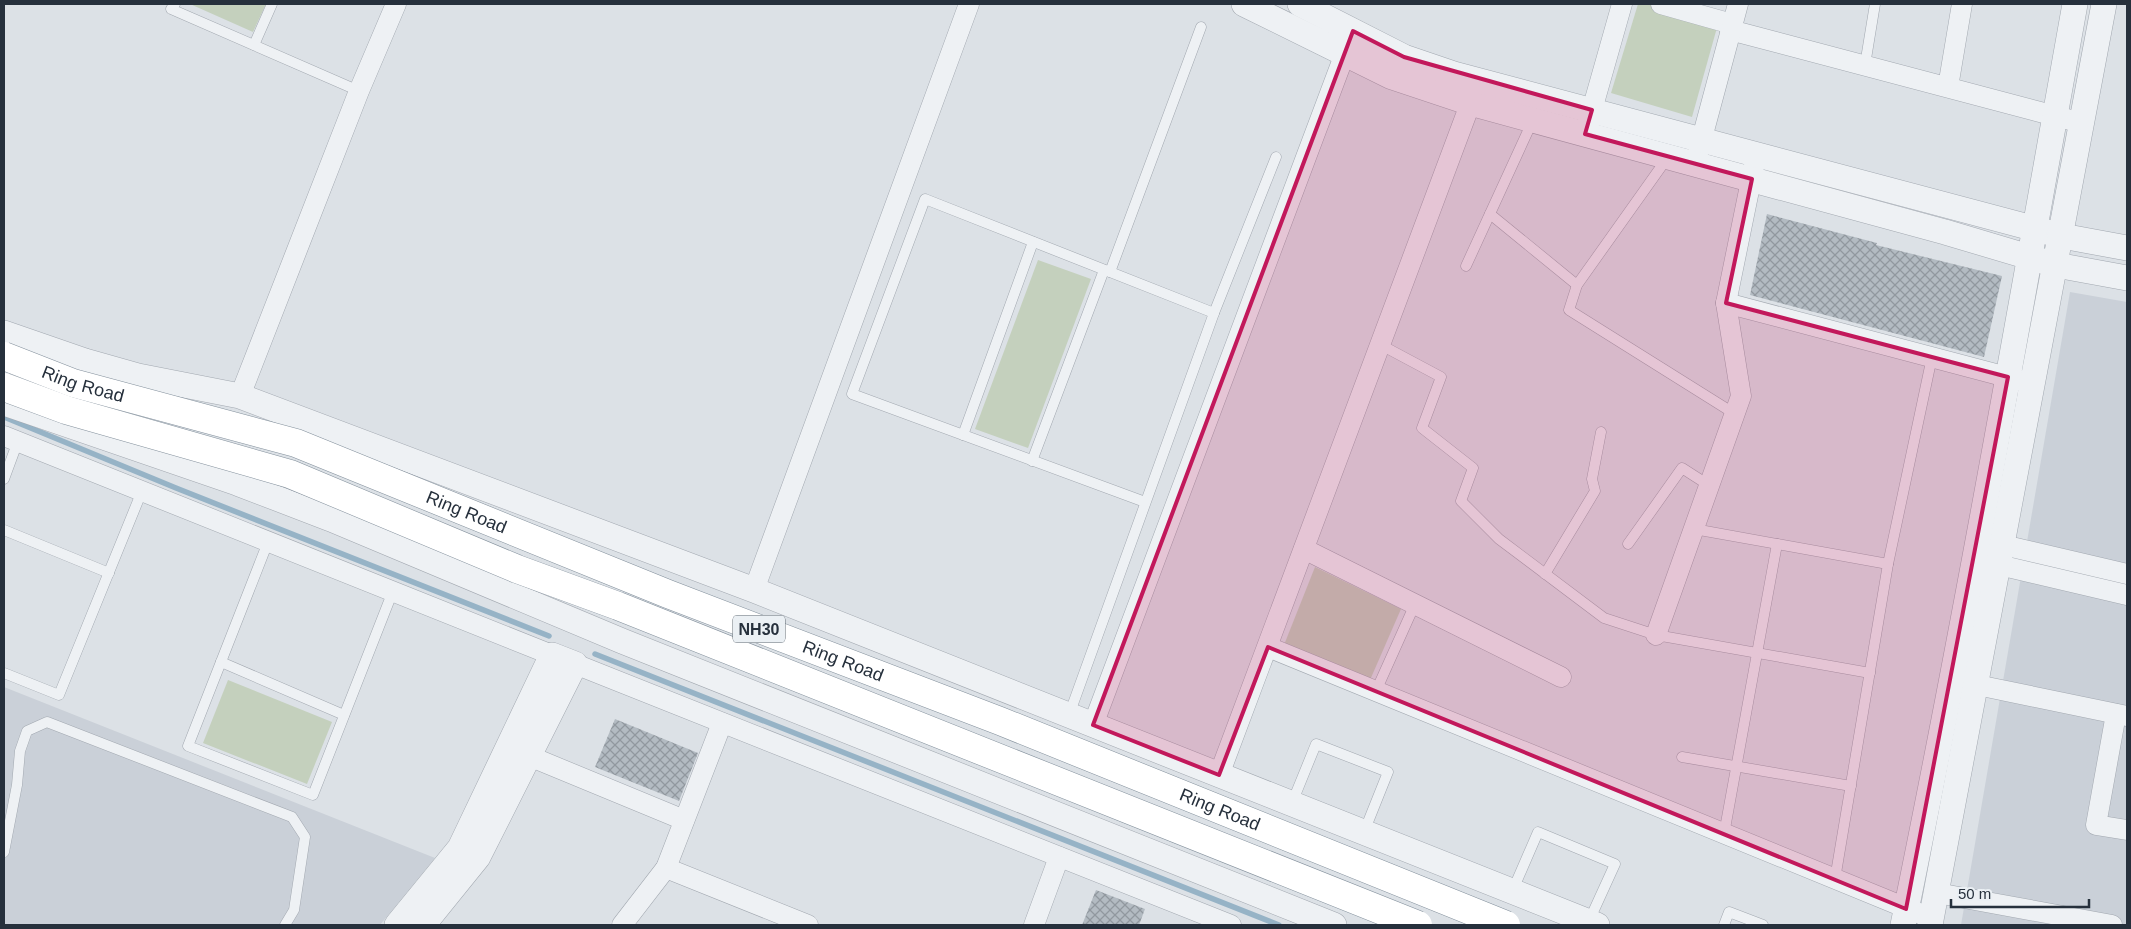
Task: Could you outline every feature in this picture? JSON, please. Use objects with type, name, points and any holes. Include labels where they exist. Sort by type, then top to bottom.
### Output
[{"type":"highway","name":"Ring Road","points":[[4,356],[73,382],[296,443],[668,594],[1000,721],[1506,925]]},
{"type":"highway","name":"Ring Road","points":[[4,387],[66,410],[290,474],[517,569],[627,609],[1418,925]]},
{"type":"street","points":[[240,396],[359,91],[396,4]]},
{"type":"street","points":[[754,590],[969,4]]},
{"type":"street","points":[[1244,4],[1349,42],[1480,80],[2062,236],[2127,248]]},
{"type":"street","points":[[1300,4],[1392,77],[1470,103],[2056,265],[2127,278]]},
{"type":"street","points":[[1585,134],[1622,4]]},
{"type":"street","points":[[1662,4],[1731,27],[1865,65],[2082,123]]},
{"type":"street","points":[[1695,164],[1738,4]]},
{"type":"street","points":[[1948,87],[1962,4]]},
{"type":"street","points":[[1904,917],[2008,377],[2075,4]]},
{"type":"street","points":[[1268,647],[1835,879],[1904,917],[1931,922],[2062,236],[2104,4]]},
{"type":"street","points":[[1093,725],[1349,42]]},
{"type":"street","points":[[1219,775],[1480,80]]},
{"type":"street","points":[[1656,635],[1741,396],[1726,303],[1757,154]]},
{"type":"street","points":[[1726,303],[2034,384]]},
{"type":"street","points":[[4,333],[85,362],[138,376],[240,396],[754,590],[1593,924]]},
{"type":"street","points":[[60,423],[85,362]]},
{"type":"street","points":[[4,403],[237,483],[332,519],[622,641],[1334,925]]},
{"type":"street","points":[[11,439],[1231,925]]},
{"type":"street","points":[[1304,549],[1561,677]]},
{"type":"street","points":[[2001,555],[2127,574]]},
{"type":"street","points":[[2001,555],[2127,595]]},
{"type":"street","points":[[396,925],[460,848],[552,655]]},
{"type":"street","points":[[423,925],[478,857],[575,664]]},
{"type":"street","points":[[1977,685],[2121,715],[2096,824],[2127,830]]},
{"type":"street","points":[[622,925],[666,868],[722,723]]},
{"type":"street","points":[[529,756],[684,820]]},
{"type":"street","points":[[1034,925],[1059,857]]},
{"type":"street","points":[[666,868],[808,925]]},
{"type":"street","points":[[1937,894],[2112,925]]},
{"type":"lane","points":[[175,4],[171,9],[359,91]]},
{"type":"lane","points":[[254,45],[272,4]]},
{"type":"lane","points":[[1865,65],[1875,4]]},
{"type":"lane","points":[[1032,460],[1202,27]]},
{"type":"lane","points":[[1466,266],[1533,120]]},
{"type":"lane","points":[[1069,715],[1214,313],[1276,157]]},
{"type":"lane","points":[[1668,157],[1577,285],[1569,310],[1735,414]]},
{"type":"lane","points":[[1145,502],[852,394],[925,199],[1214,313]]},
{"type":"lane","points":[[1490,214],[1577,285]]},
{"type":"lane","points":[[963,435],[1033,242]]},
{"type":"lane","points":[[1381,344],[1441,377],[1422,428],[1473,468],[1462,501],[1499,539],[1604,618],[1656,635],[1870,673]]},
{"type":"lane","points":[[1835,879],[1888,564],[1932,357]]},
{"type":"lane","points":[[1545,574],[1595,491],[1592,479],[1601,432]]},
{"type":"lane","points":[[4,479],[11,439]]},
{"type":"lane","points":[[1628,544],[1682,468],[1710,486]]},
{"type":"lane","points":[[4,673],[59,695],[142,491]]},
{"type":"lane","points":[[4,530],[109,572]]},
{"type":"lane","points":[[1694,530],[1888,564]]},
{"type":"lane","points":[[268,542],[188,746],[313,795],[393,591]]},
{"type":"lane","points":[[1724,834],[1738,767],[1777,544]]},
{"type":"lane","points":[[1376,691],[1414,604]]},
{"type":"lane","points":[[221,662],[344,715]]},
{"type":"lane","points":[[4,852],[17,785],[20,751],[27,731],[47,722],[292,817],[305,837],[294,910],[286,925]]},
{"type":"lane","points":[[1292,804],[1316,744],[1388,772],[1364,833]]},
{"type":"lane","points":[[1682,757],[1851,786]]},
{"type":"lane","points":[[1512,892],[1538,832],[1615,864],[1593,924]]},
{"type":"lane","points":[[1724,925],[1729,912],[1763,925]]},
{"type":"highlighted area","points":[[1353,31],[1404,57],[1592,110],[1585,134],[1752,179],[1726,303],[2008,377],[1906,909],[1268,647],[1219,775],[1093,725]]},
{"type":"shaded area","points":[[2070,292],[2127,302],[2127,925],[1961,925]]},
{"type":"shaded area","points":[[4,687],[435,858],[380,925],[4,925]]},
{"type":"green space","points":[[190,4],[266,4],[253,32]]},
{"type":"green space","points":[[1638,4],[1647,4],[1718,24],[1692,117],[1611,93]]},
{"type":"green space","points":[[1038,260],[1091,279],[1028,448],[975,429]]},
{"type":"green space","points":[[1315,567],[1401,609],[1370,680],[1284,645]]},
{"type":"green space","points":[[228,680],[332,722],[307,784],[203,743]]},
{"type":"building","points":[[1767,214],[1877,243],[1876,245],[2002,276],[1984,357],[1750,295]]},
{"type":"building","points":[[615,719],[698,753],[679,801],[595,767]]},
{"type":"building","points":[[1096,890],[1145,909],[1139,925],[1082,925]]},
{"type":"waterway","points":[[4,417],[176,488],[549,636]]},
{"type":"waterway","points":[[595,654],[1279,925]]}]
